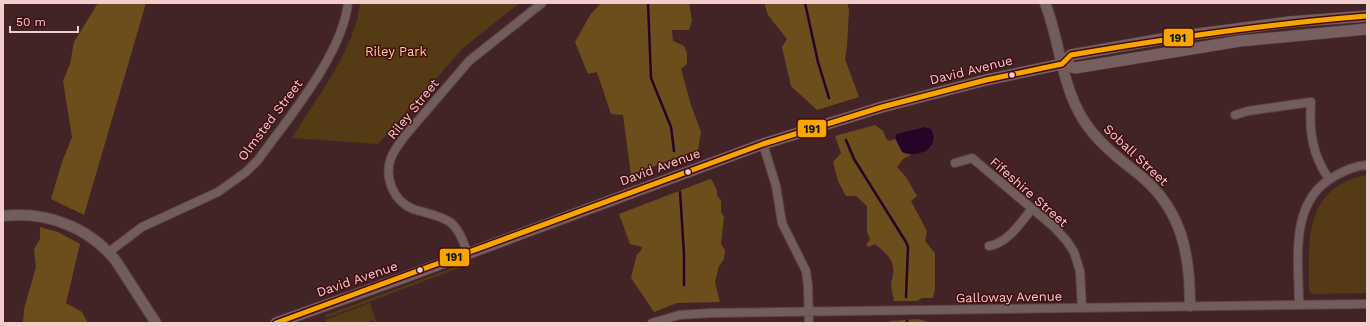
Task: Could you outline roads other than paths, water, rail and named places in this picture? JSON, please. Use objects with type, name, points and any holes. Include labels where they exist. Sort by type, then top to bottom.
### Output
[{"type":"main road","name":"David Avenue","points":[[1062,64],[1071,55],[1167,38],[1290,22],[1367,16]]},
{"type":"main road","name":"David Avenue","points":[[276,323],[468,254],[763,144],[882,107],[986,80],[1062,64],[1075,68],[1240,41],[1367,29]]},
{"type":"street","name":"Olmsted Street","points":[[109,252],[142,227],[218,192],[246,172],[258,160],[328,59],[342,31],[348,3]]},
{"type":"street","name":"Riley Street","points":[[468,254],[459,232],[450,222],[409,207],[398,198],[392,188],[389,178],[391,158],[404,137],[469,61],[542,3]]},
{"type":"street","name":"Soball Street","points":[[1045,3],[1053,24],[1072,99],[1090,129],[1104,146],[1155,190],[1176,221],[1188,257],[1191,278],[1190,306]]},
{"type":"street","points":[[1235,115],[1244,111],[1311,102],[1310,129],[1313,148],[1319,163],[1329,179]]},
{"type":"street","points":[[763,144],[776,186],[782,223],[806,271],[809,323]]},
{"type":"street","name":"Fifeshire Street","points":[[955,163],[972,158],[1061,234],[1074,252],[1080,271],[1082,308]]},
{"type":"street","points":[[1299,305],[1300,224],[1312,197],[1329,179],[1352,167],[1367,165]]},
{"type":"street","points":[[989,246],[997,244],[1005,238],[1032,209]]},
{"type":"street","points":[[3,216],[32,215],[61,221],[82,231],[109,252],[128,278],[156,323]]},
{"type":"street","name":"Galloway Avenue","points":[[652,323],[679,315],[694,313],[1367,304]]},
{"type":"waterway","points":[[648,3],[651,78],[671,127],[674,151]]},
{"type":"waterway","points":[[805,3],[818,62],[829,98]]},
{"type":"waterway","points":[[846,140],[854,159],[908,247],[906,297]]},
{"type":"waterway","points":[[680,192],[684,254],[684,285]]},
{"type":"park label","name":"Riley Park","points":[[396,51]]}]
